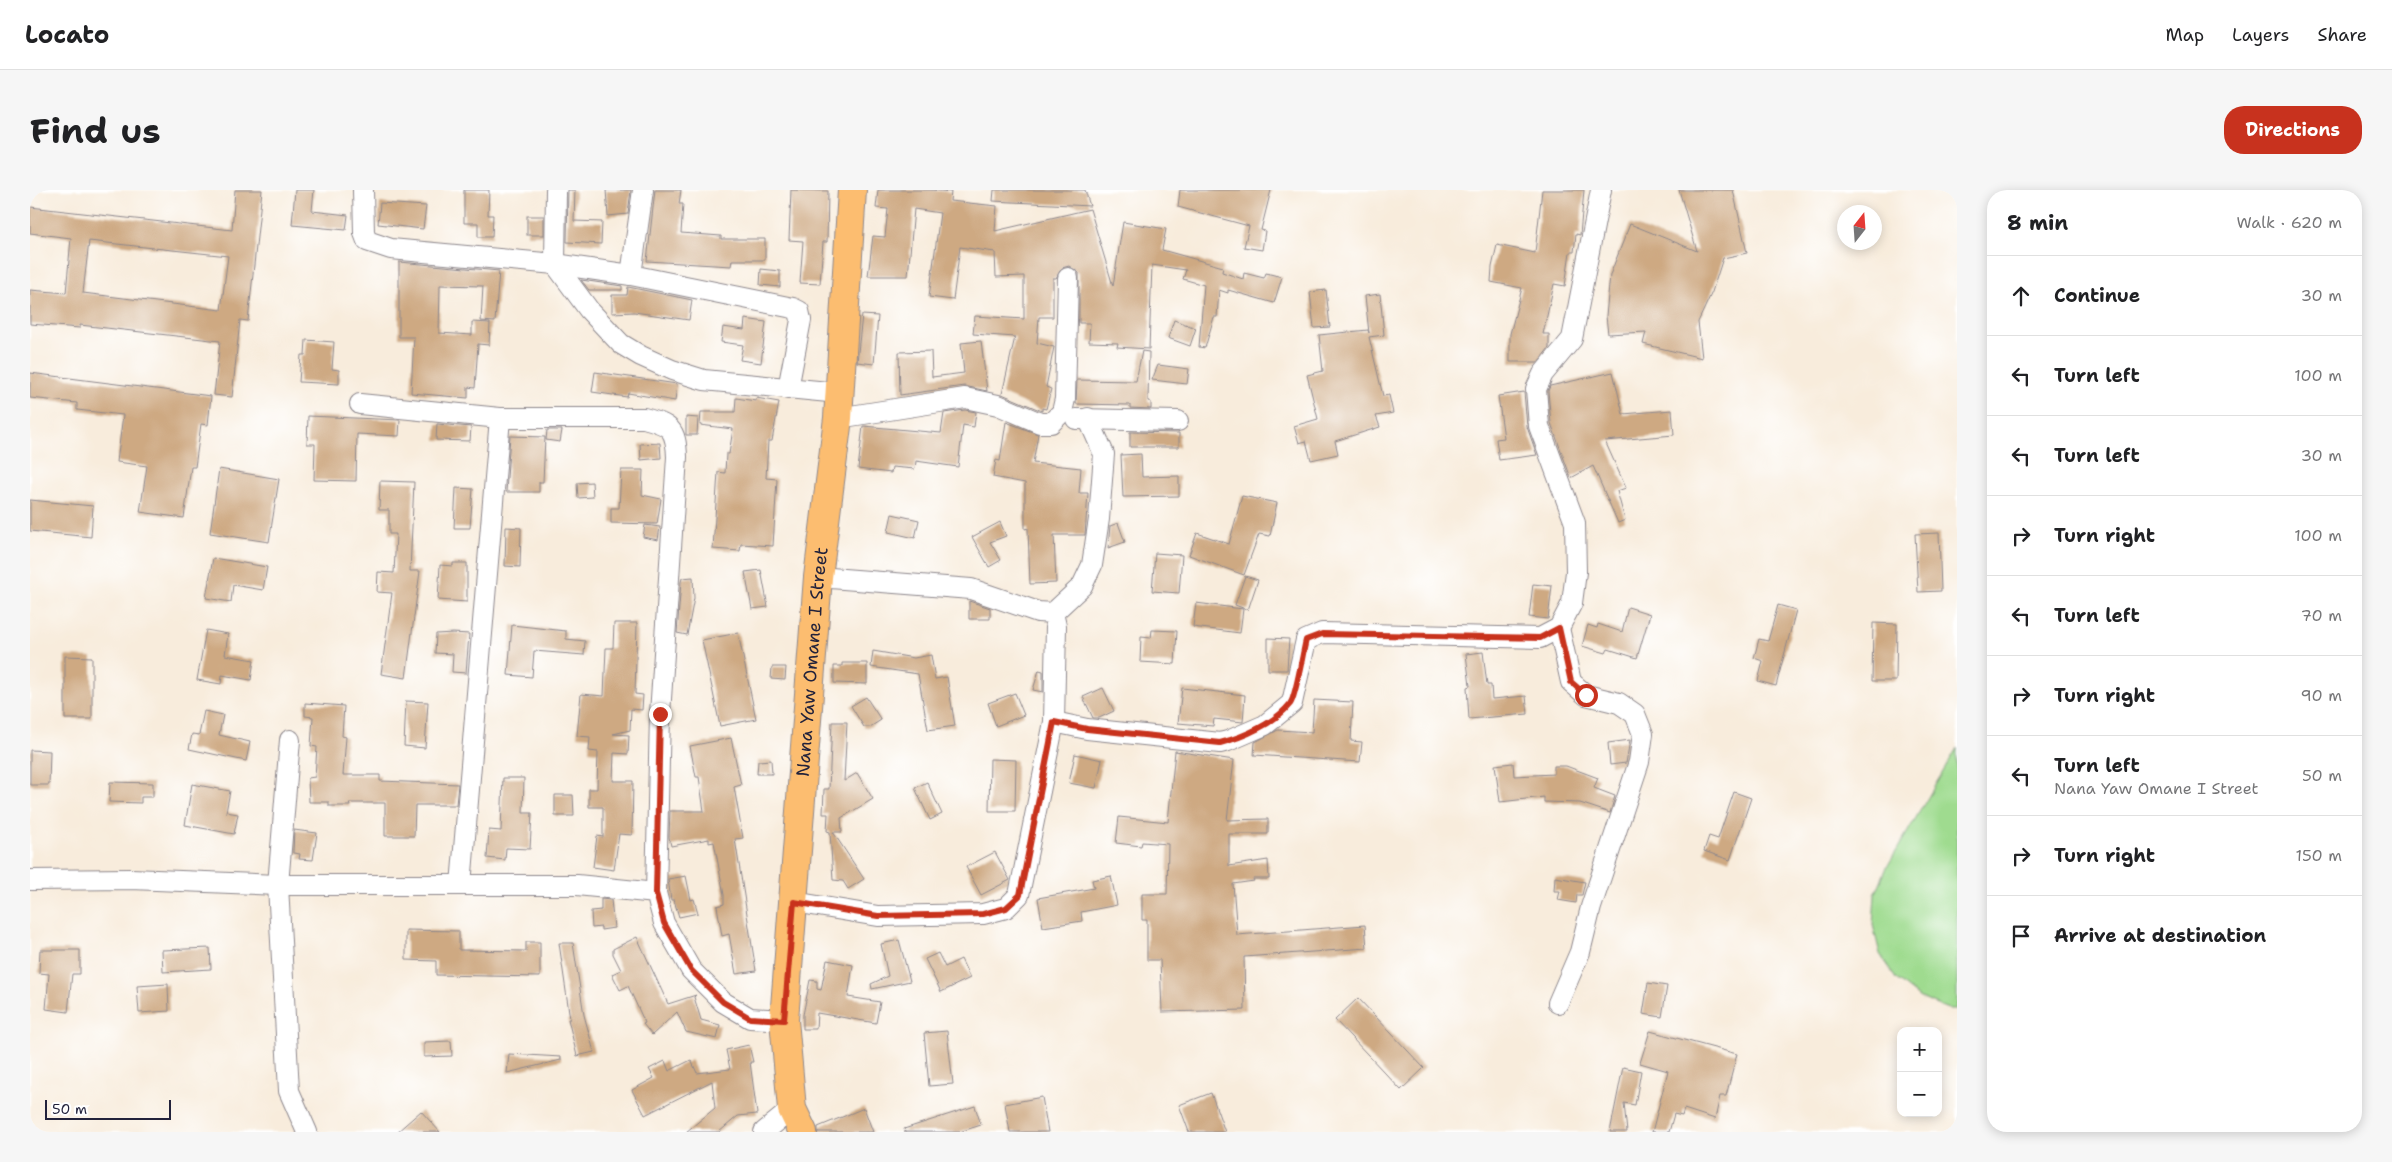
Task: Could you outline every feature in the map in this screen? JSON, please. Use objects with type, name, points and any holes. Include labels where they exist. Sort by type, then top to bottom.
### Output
[{"type":"main road","name":"Nana Yaw Omane I Street","points":[[797,1121],[784,1020],[818,577],[838,406],[852,190]]},
{"type":"street","points":[[364,190],[364,233],[367,241],[375,245],[391,249],[555,264],[630,275],[793,308],[799,311],[801,320],[788,389]]},
{"type":"street","points":[[556,190],[555,264],[589,310],[622,344],[641,356],[672,370],[704,380],[788,389],[838,406],[965,398],[998,405],[1040,423],[1088,418],[1178,421]]},
{"type":"street","points":[[630,275],[644,190]]},
{"type":"street","points":[[1054,722],[1087,729],[1220,743],[1265,725],[1292,703],[1306,640],[1322,634],[1540,638],[1559,628],[1572,603],[1576,572],[1574,523],[1539,426],[1536,389],[1543,374],[1572,339],[1600,190]]},
{"type":"street","points":[[1057,420],[1062,412],[1065,399],[1068,278]]},
{"type":"street","points":[[360,404],[500,418],[644,418],[665,424],[676,437],[674,534],[660,714],[656,893],[664,923],[691,970],[723,1002],[750,1018],[784,1020]]},
{"type":"street","points":[[461,886],[500,418]]},
{"type":"street","points":[[818,577],[971,589],[1038,612],[1053,613],[1082,586],[1092,565],[1099,519],[1104,454],[1088,418]]},
{"type":"street","points":[[794,902],[878,916],[983,914],[1006,908],[1020,895],[1054,722],[1056,626],[1053,613]]},
{"type":"street","points":[[1558,1003],[1580,952],[1591,906],[1639,762],[1643,734],[1635,714],[1619,703],[1586,695],[1571,682],[1559,628]]},
{"type":"street","points":[[290,740],[278,884],[289,1091],[307,1132]]},
{"type":"street","points":[[30,880],[131,879],[278,884],[461,886],[577,885],[656,893]]},
{"type":"street","points":[[764,1132],[797,1121]]},
{"type":"green space","points":[[1957,748],[1957,1009],[1948,1009],[1920,998],[1896,979],[1880,954],[1873,925],[1875,895],[1887,867]]},
{"type":"building","points":[[235,190],[262,190],[248,321],[240,320],[232,397],[214,395],[220,341],[80,325],[80,328],[30,324],[30,290],[66,293],[71,238],[30,233],[30,207],[232,230]],"holes":[[[89,241],[228,256],[221,310],[83,293]]]},
{"type":"building","points":[[295,190],[314,190],[312,211],[348,215],[346,230],[292,225]]},
{"type":"building","points":[[464,190],[489,190],[488,215],[493,215],[492,237],[478,237],[478,223],[464,223]]},
{"type":"building","points":[[568,190],[575,190],[574,221],[602,222],[601,244],[567,242]]},
{"type":"building","points":[[606,190],[631,190],[628,214],[608,216]]},
{"type":"building","points":[[655,190],[681,190],[679,204],[683,204],[681,233],[721,236],[721,239],[765,239],[765,260],[732,260],[731,266],[647,261]]},
{"type":"building","points":[[791,190],[828,191],[827,242],[823,242],[820,284],[800,283],[803,241],[789,240]]},
{"type":"building","points":[[878,190],[951,192],[950,201],[997,206],[995,231],[1090,209],[1113,286],[1123,222],[1166,229],[1162,250],[1223,267],[1222,272],[1243,279],[1244,273],[1264,278],[1266,273],[1282,277],[1274,303],[1228,290],[1228,293],[1219,290],[1217,317],[1214,317],[1205,348],[1199,347],[1204,285],[1183,279],[1186,270],[1152,265],[1149,349],[1117,347],[1118,343],[1089,342],[1090,323],[1079,323],[1079,273],[1069,266],[1062,268],[1056,278],[1053,278],[1053,317],[1039,317],[1037,343],[1054,347],[1046,387],[1051,389],[1046,409],[1042,408],[1042,411],[1002,394],[1015,337],[973,334],[975,316],[1024,319],[1024,276],[996,277],[995,252],[960,247],[953,300],[929,297],[940,213],[914,209],[908,276],[868,276],[873,236],[885,237],[888,209],[876,208]]},
{"type":"building","points":[[994,190],[1085,190],[1090,206],[993,201]]},
{"type":"building","points":[[1180,190],[1271,190],[1261,230],[1265,231],[1262,250],[1244,247],[1249,226],[1178,207]]},
{"type":"building","points":[[1542,190],[1584,190],[1580,235],[1576,234],[1574,252],[1570,252],[1565,286],[1554,284],[1543,334],[1549,334],[1549,348],[1538,362],[1510,362],[1510,334],[1522,288],[1491,282],[1492,267],[1497,245],[1535,253]]},
{"type":"building","points":[[1679,190],[1733,190],[1747,253],[1723,258],[1712,292],[1698,322],[1702,358],[1643,344],[1646,332],[1608,334],[1606,316],[1610,275],[1630,224],[1697,251]]},
{"type":"building","points":[[380,203],[426,206],[423,229],[378,224]]},
{"type":"building","points":[[527,216],[544,216],[544,235],[527,235]]},
{"type":"building","points":[[399,262],[499,271],[495,322],[481,321],[483,286],[440,285],[439,333],[472,335],[472,322],[490,323],[489,345],[478,344],[475,388],[468,387],[468,398],[411,393],[414,337],[399,337]]},
{"type":"building","points":[[761,269],[780,271],[780,287],[760,285]]},
{"type":"building","points":[[581,280],[622,286],[622,290],[589,290]]},
{"type":"building","points":[[628,287],[692,300],[689,320],[634,312],[612,313],[612,295],[627,295]]},
{"type":"building","points":[[1326,290],[1330,327],[1314,328],[1310,292]]},
{"type":"building","points":[[1380,294],[1384,335],[1369,337],[1383,396],[1389,395],[1393,413],[1376,416],[1380,427],[1335,441],[1338,454],[1311,460],[1306,441],[1299,443],[1294,426],[1318,419],[1307,375],[1323,371],[1319,335],[1368,330],[1369,333],[1365,296]]},
{"type":"building","points":[[862,315],[878,316],[874,364],[857,362]]},
{"type":"building","points":[[745,319],[766,322],[761,363],[740,360],[743,345],[721,342],[723,327],[744,330]]},
{"type":"building","points":[[1174,320],[1196,328],[1190,346],[1168,338]]},
{"type":"building","points":[[306,340],[334,342],[332,369],[339,370],[339,384],[299,382],[301,355],[305,355]]},
{"type":"building","points":[[981,341],[987,391],[964,386],[900,395],[899,352],[931,351],[932,377],[964,373],[961,343]]},
{"type":"building","points":[[1142,351],[1149,352],[1148,401],[1151,402],[1151,409],[1130,408],[1130,405],[1076,404],[1077,380],[1136,381]]},
{"type":"building","points":[[1158,365],[1189,369],[1187,384],[1152,380]]},
{"type":"building","points":[[595,372],[677,384],[675,401],[628,393],[627,397],[592,392]]},
{"type":"building","points":[[1613,372],[1623,414],[1672,410],[1674,435],[1605,441],[1626,488],[1617,491],[1625,520],[1618,523],[1593,466],[1571,478],[1551,423],[1548,391],[1550,386]]},
{"type":"building","points":[[30,373],[211,396],[208,425],[201,424],[195,467],[191,467],[184,518],[140,512],[147,466],[117,462],[123,415],[77,410],[77,403],[30,398]]},
{"type":"building","points":[[1524,392],[1527,427],[1537,455],[1499,460],[1496,439],[1504,438],[1498,396]]},
{"type":"building","points":[[736,398],[756,401],[756,398],[779,402],[772,441],[768,441],[766,478],[777,479],[773,546],[741,544],[740,551],[713,549],[718,472],[725,473],[726,454],[729,454],[733,429],[700,425],[701,412],[735,412]]},
{"type":"building","points":[[965,410],[976,412],[974,427],[963,425],[958,467],[916,461],[915,469],[892,467],[891,473],[858,469],[863,426],[941,433],[944,413]]},
{"type":"building","points":[[308,416],[400,420],[399,436],[357,434],[356,481],[314,480],[315,444],[307,444]]},
{"type":"building","points":[[686,417],[698,418],[697,435],[686,435]]},
{"type":"building","points":[[1006,422],[1038,434],[1033,463],[1081,468],[1079,493],[1088,493],[1085,535],[1054,535],[1056,583],[1030,584],[1028,528],[1025,529],[1025,483],[993,477],[996,460],[1000,461]]},
{"type":"building","points":[[437,424],[471,427],[470,441],[436,440]]},
{"type":"building","points":[[547,430],[562,430],[560,442],[546,440]]},
{"type":"building","points":[[1130,432],[1179,433],[1179,447],[1130,447]]},
{"type":"building","points":[[510,436],[545,437],[543,482],[539,482],[539,492],[506,492]]},
{"type":"building","points":[[660,443],[661,458],[641,460],[640,444]]},
{"type":"building","points":[[1141,454],[1142,477],[1179,476],[1179,496],[1123,497],[1121,455]]},
{"type":"building","points":[[219,469],[279,479],[269,542],[210,533]]},
{"type":"building","points":[[621,470],[643,470],[642,495],[661,499],[657,524],[611,523],[611,508],[619,508]]},
{"type":"building","points":[[380,481],[414,482],[410,571],[420,571],[406,678],[381,674],[392,593],[377,592],[378,572],[394,573],[396,534],[389,534],[389,510],[379,510]]},
{"type":"building","points":[[592,482],[593,497],[578,498],[577,483]]},
{"type":"building","points":[[456,488],[473,489],[470,528],[454,528]]},
{"type":"building","points":[[1242,496],[1277,503],[1270,536],[1259,534],[1244,575],[1189,555],[1197,533],[1229,544]]},
{"type":"building","points":[[30,500],[93,506],[91,537],[30,531]]},
{"type":"building","points":[[892,514],[919,520],[915,538],[888,532]]},
{"type":"building","points":[[1000,522],[1006,536],[990,542],[1001,560],[989,567],[972,537]]},
{"type":"building","points":[[1118,523],[1125,542],[1108,548],[1110,526]]},
{"type":"building","points":[[645,525],[660,527],[658,540],[643,537]]},
{"type":"building","points":[[506,527],[521,528],[520,567],[505,566]]},
{"type":"building","points":[[1939,533],[1941,591],[1918,592],[1915,534]]},
{"type":"building","points":[[1155,553],[1182,555],[1179,593],[1152,591]]},
{"type":"building","points":[[213,558],[267,567],[263,590],[233,585],[231,602],[206,598]]},
{"type":"building","points":[[453,563],[467,563],[467,602],[438,600],[440,565],[453,566]]},
{"type":"building","points":[[761,570],[768,607],[752,609],[745,572]]},
{"type":"building","points":[[1245,576],[1258,580],[1248,610],[1235,605]]},
{"type":"building","points":[[693,577],[694,598],[687,635],[677,633],[681,582],[682,578]]},
{"type":"building","points":[[1533,584],[1552,586],[1548,619],[1529,617]]},
{"type":"building","points":[[969,601],[990,608],[990,619],[969,619]]},
{"type":"building","points":[[1196,603],[1243,609],[1240,633],[1193,627]]},
{"type":"building","points":[[1778,605],[1796,610],[1776,686],[1758,681],[1763,661],[1754,658],[1759,639],[1768,641]]},
{"type":"building","points":[[1628,607],[1650,614],[1637,658],[1608,649],[1606,653],[1582,646],[1588,625],[1597,628],[1598,624],[1622,632]]},
{"type":"building","points":[[614,623],[637,623],[635,694],[643,695],[642,710],[631,709],[630,730],[613,734],[629,735],[628,754],[614,753],[613,781],[633,781],[632,835],[619,834],[614,870],[593,867],[597,836],[603,837],[603,807],[589,807],[589,789],[597,789],[598,752],[589,751],[590,737],[577,736],[581,694],[604,696],[606,648],[613,648]]},
{"type":"building","points":[[1873,623],[1897,624],[1896,681],[1872,681]]},
{"type":"building","points":[[512,625],[566,631],[566,639],[585,641],[584,655],[534,651],[532,677],[508,675]]},
{"type":"building","points":[[206,630],[228,634],[225,655],[254,660],[251,680],[222,675],[221,684],[197,680]]},
{"type":"building","points":[[1152,630],[1177,631],[1175,664],[1140,662],[1141,637],[1151,638]]},
{"type":"building","points":[[738,633],[756,719],[720,726],[702,640]]},
{"type":"building","points":[[436,634],[469,634],[466,673],[452,672],[453,654],[435,653]]},
{"type":"building","points":[[1268,638],[1289,639],[1287,670],[1268,670]]},
{"type":"building","points":[[873,651],[914,658],[931,655],[935,679],[947,677],[955,726],[928,730],[918,674],[871,667]]},
{"type":"building","points":[[1483,652],[1487,685],[1491,685],[1492,699],[1526,696],[1528,714],[1469,719],[1467,687],[1470,686],[1466,654]]},
{"type":"building","points":[[65,656],[92,657],[92,719],[65,719]]},
{"type":"building","points":[[842,663],[867,663],[867,684],[834,683],[834,666],[842,666]]},
{"type":"building","points":[[772,667],[786,667],[785,680],[771,679]]},
{"type":"building","points":[[1039,670],[1043,671],[1043,692],[1033,690]]},
{"type":"building","points":[[1103,688],[1114,711],[1099,718],[1093,718],[1083,697]]},
{"type":"building","points":[[1182,688],[1245,695],[1243,722],[1214,719],[1213,726],[1178,723]]},
{"type":"building","points":[[1015,693],[1024,715],[996,726],[988,703]]},
{"type":"building","points":[[866,697],[881,720],[870,727],[864,727],[851,706]]},
{"type":"building","points":[[1314,700],[1353,702],[1351,741],[1362,742],[1360,762],[1254,755],[1255,742],[1278,730],[1312,732]]},
{"type":"building","points":[[406,701],[428,702],[425,748],[404,746]]},
{"type":"building","points":[[305,703],[344,706],[342,736],[346,737],[343,775],[380,775],[380,781],[458,784],[456,805],[415,805],[414,836],[385,836],[385,803],[349,803],[350,806],[329,806],[329,802],[309,802],[308,778],[315,777],[317,747],[311,746],[313,717],[305,716]]},
{"type":"building","points":[[204,711],[223,715],[219,735],[250,742],[246,761],[189,749],[192,734],[199,735]]},
{"type":"building","points":[[832,722],[847,722],[844,781],[857,773],[873,799],[841,818],[842,832],[833,832],[864,879],[848,889],[843,881],[833,880],[830,832],[827,831],[828,814],[823,814],[824,789],[829,789]]},
{"type":"building","points":[[731,738],[741,785],[734,787],[743,838],[735,839],[756,971],[736,974],[729,934],[722,936],[717,906],[724,904],[724,895],[714,842],[709,843],[709,839],[671,846],[669,837],[670,811],[704,811],[699,777],[696,777],[690,746]]},
{"type":"building","points":[[1630,740],[1626,763],[1610,765],[1608,743]]},
{"type":"building","points":[[30,750],[50,751],[49,785],[30,785]]},
{"type":"building","points":[[1175,751],[1234,760],[1227,820],[1268,819],[1268,834],[1229,834],[1229,866],[1268,860],[1269,879],[1253,879],[1254,881],[1233,884],[1237,935],[1365,925],[1367,948],[1244,957],[1245,1010],[1162,1012],[1160,960],[1147,960],[1147,920],[1142,920],[1142,894],[1167,894],[1168,844],[1142,842],[1141,846],[1116,843],[1119,817],[1168,822]]},
{"type":"building","points":[[1075,754],[1102,760],[1096,788],[1069,783]]},
{"type":"building","points":[[990,759],[1016,760],[1015,811],[989,811]]},
{"type":"building","points":[[771,760],[772,774],[757,774],[758,761]]},
{"type":"building","points":[[1513,763],[1514,776],[1554,774],[1554,766],[1566,766],[1598,778],[1594,788],[1615,796],[1610,813],[1580,803],[1544,802],[1544,797],[1500,802],[1495,765]]},
{"type":"building","points":[[503,778],[524,778],[523,813],[532,813],[530,849],[506,848],[505,860],[487,858],[489,830],[501,831]]},
{"type":"building","points":[[110,782],[153,783],[153,797],[141,797],[141,803],[109,802]]},
{"type":"building","points":[[927,782],[942,814],[930,820],[915,788]]},
{"type":"building","points":[[192,784],[230,791],[226,812],[238,814],[234,834],[185,825]]},
{"type":"building","points":[[1734,792],[1751,798],[1730,860],[1704,851],[1709,836],[1718,839]]},
{"type":"building","points":[[555,795],[573,795],[574,816],[555,816]]},
{"type":"building","points":[[294,830],[317,833],[313,860],[299,859],[300,854],[293,853]]},
{"type":"building","points":[[995,852],[1010,880],[981,895],[966,867]]},
{"type":"building","points":[[686,876],[691,900],[694,899],[698,913],[679,917],[674,900],[671,900],[668,879]]},
{"type":"building","points":[[1111,876],[1117,905],[1081,912],[1082,921],[1043,927],[1038,898],[1094,888],[1092,880]]},
{"type":"building","points":[[1555,877],[1585,882],[1582,895],[1577,895],[1576,903],[1558,900],[1560,891],[1554,891]]},
{"type":"building","points":[[601,899],[611,900],[614,928],[601,930],[601,927],[592,928],[591,911],[601,910]]},
{"type":"building","points":[[406,930],[459,931],[459,950],[526,951],[526,942],[540,942],[540,977],[436,975],[436,961],[406,960]]},
{"type":"building","points":[[637,937],[668,1004],[696,995],[694,997],[701,1020],[720,1025],[717,1039],[686,1032],[677,1012],[652,1035],[643,1024],[645,1023],[628,986],[620,990],[612,974],[621,970],[613,954],[613,949]]},
{"type":"building","points":[[899,940],[910,981],[872,989],[871,984],[888,976],[881,944]]},
{"type":"building","points":[[559,943],[573,943],[584,1015],[594,1052],[577,1056],[568,1019],[570,1019]]},
{"type":"building","points":[[210,948],[211,969],[163,972],[162,950]]},
{"type":"building","points":[[40,950],[80,950],[80,974],[72,974],[68,1012],[46,1009],[49,974],[39,973]]},
{"type":"building","points":[[938,953],[945,967],[961,959],[970,978],[941,992],[925,959]]},
{"type":"building","points":[[827,960],[853,965],[848,997],[880,1002],[876,1023],[817,1013],[816,1029],[803,1029],[803,1015],[810,980],[817,981],[817,989],[821,990]]},
{"type":"building","points":[[1648,983],[1667,986],[1662,1017],[1643,1014]]},
{"type":"building","points":[[168,984],[169,1011],[139,1013],[137,986]]},
{"type":"building","points":[[1358,998],[1424,1068],[1401,1090],[1335,1020]]},
{"type":"building","points":[[947,1031],[953,1084],[929,1086],[924,1033]]},
{"type":"building","points":[[1650,1031],[1737,1054],[1726,1096],[1720,1096],[1715,1119],[1684,1109],[1682,1116],[1674,1114],[1669,1132],[1652,1132],[1668,1071],[1640,1063]]},
{"type":"building","points":[[451,1041],[452,1056],[424,1057],[424,1042]]},
{"type":"building","points":[[749,1045],[753,1062],[750,1062],[757,1114],[738,1116],[719,1132],[686,1132],[715,1108],[712,1081],[645,1115],[632,1090],[654,1078],[649,1069],[665,1061],[669,1071],[691,1060],[697,1073],[730,1069],[726,1050]]},
{"type":"building","points":[[509,1054],[561,1057],[561,1060],[507,1073]]},
{"type":"building","points":[[1623,1067],[1641,1071],[1635,1105],[1624,1103],[1627,1132],[1610,1132]]},
{"type":"building","points":[[1211,1093],[1225,1132],[1189,1132],[1179,1105]]},
{"type":"building","points":[[1042,1097],[1048,1132],[1010,1132],[1005,1104]]},
{"type":"building","points":[[975,1106],[981,1125],[959,1132],[905,1132],[904,1129]]},
{"type":"building","points":[[864,1108],[873,1132],[818,1132],[818,1127]]},
{"type":"building","points":[[421,1111],[440,1132],[397,1132]]},
{"type":"route","points":[[660,714],[656,893],[664,923],[691,970],[723,1002],[750,1018],[784,1020],[794,902],[878,916],[983,914],[1006,908],[1020,895],[1034,814],[1054,722],[1087,729],[1220,743],[1228,741],[1265,725],[1292,703],[1306,640],[1322,634],[1540,638],[1559,628],[1564,660],[1571,682],[1586,695]]}]
